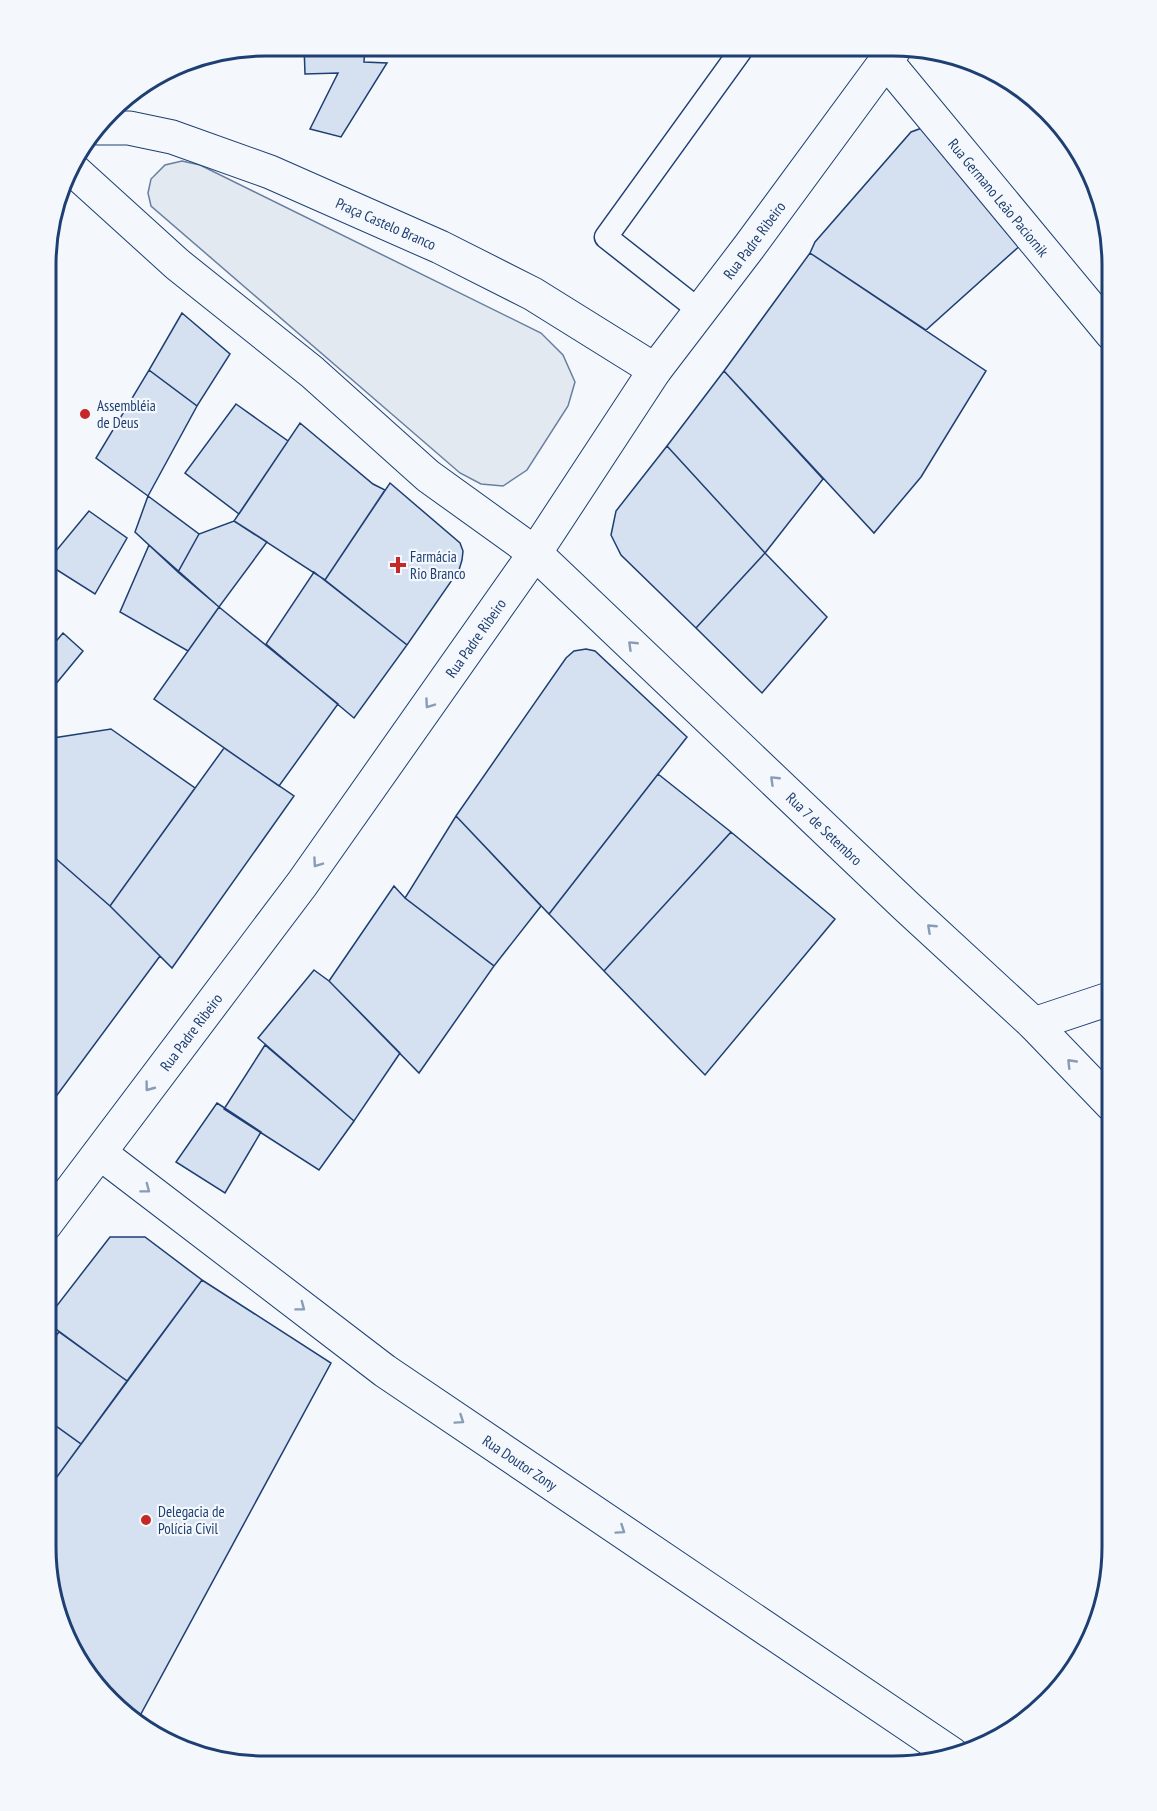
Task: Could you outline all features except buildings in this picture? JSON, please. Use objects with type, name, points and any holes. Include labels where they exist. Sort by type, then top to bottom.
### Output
[{"type":"street","name":"Rua Padre Ribeiro","points":[[56,1211],[302,884],[535,554],[655,370],[890,56]]},
{"type":"street","name":"Rua Germano Leão Paciornik","points":[[893,56],[1102,321]]},
{"type":"street","name":"Praça Castelo Branco","points":[[107,128],[129,128],[172,137],[270,172],[440,247],[533,294],[655,370]]},
{"type":"street","points":[[77,173],[177,264],[312,372],[428,476],[535,554]]},
{"type":"street","name":"Rua 7 de Setembro","points":[[535,554],[906,906],[1034,1023],[1101,1094]]},
{"type":"street","points":[[1034,1023],[1101,1001]]},
{"type":"street","name":"Rua Doutor Zony","points":[[100,1153],[385,1371],[944,1748]]},
{"type":"lane","points":[[700,311],[606,237],[737,56]]},
{"type":"shaded area","points":[[182,161],[200,165],[541,333],[563,355],[575,382],[568,406],[527,470],[503,486],[481,484],[460,473],[151,206],[148,193],[151,179],[165,165]]},
{"type":"place","name":"Assembléia de Deus","points":[[85,414]]},
{"type":"place","name":"Farmácia Rio Branco","points":[[398,565]]},
{"type":"place","name":"Delegacia de Polícia Civil","points":[[146,1520]]}]
